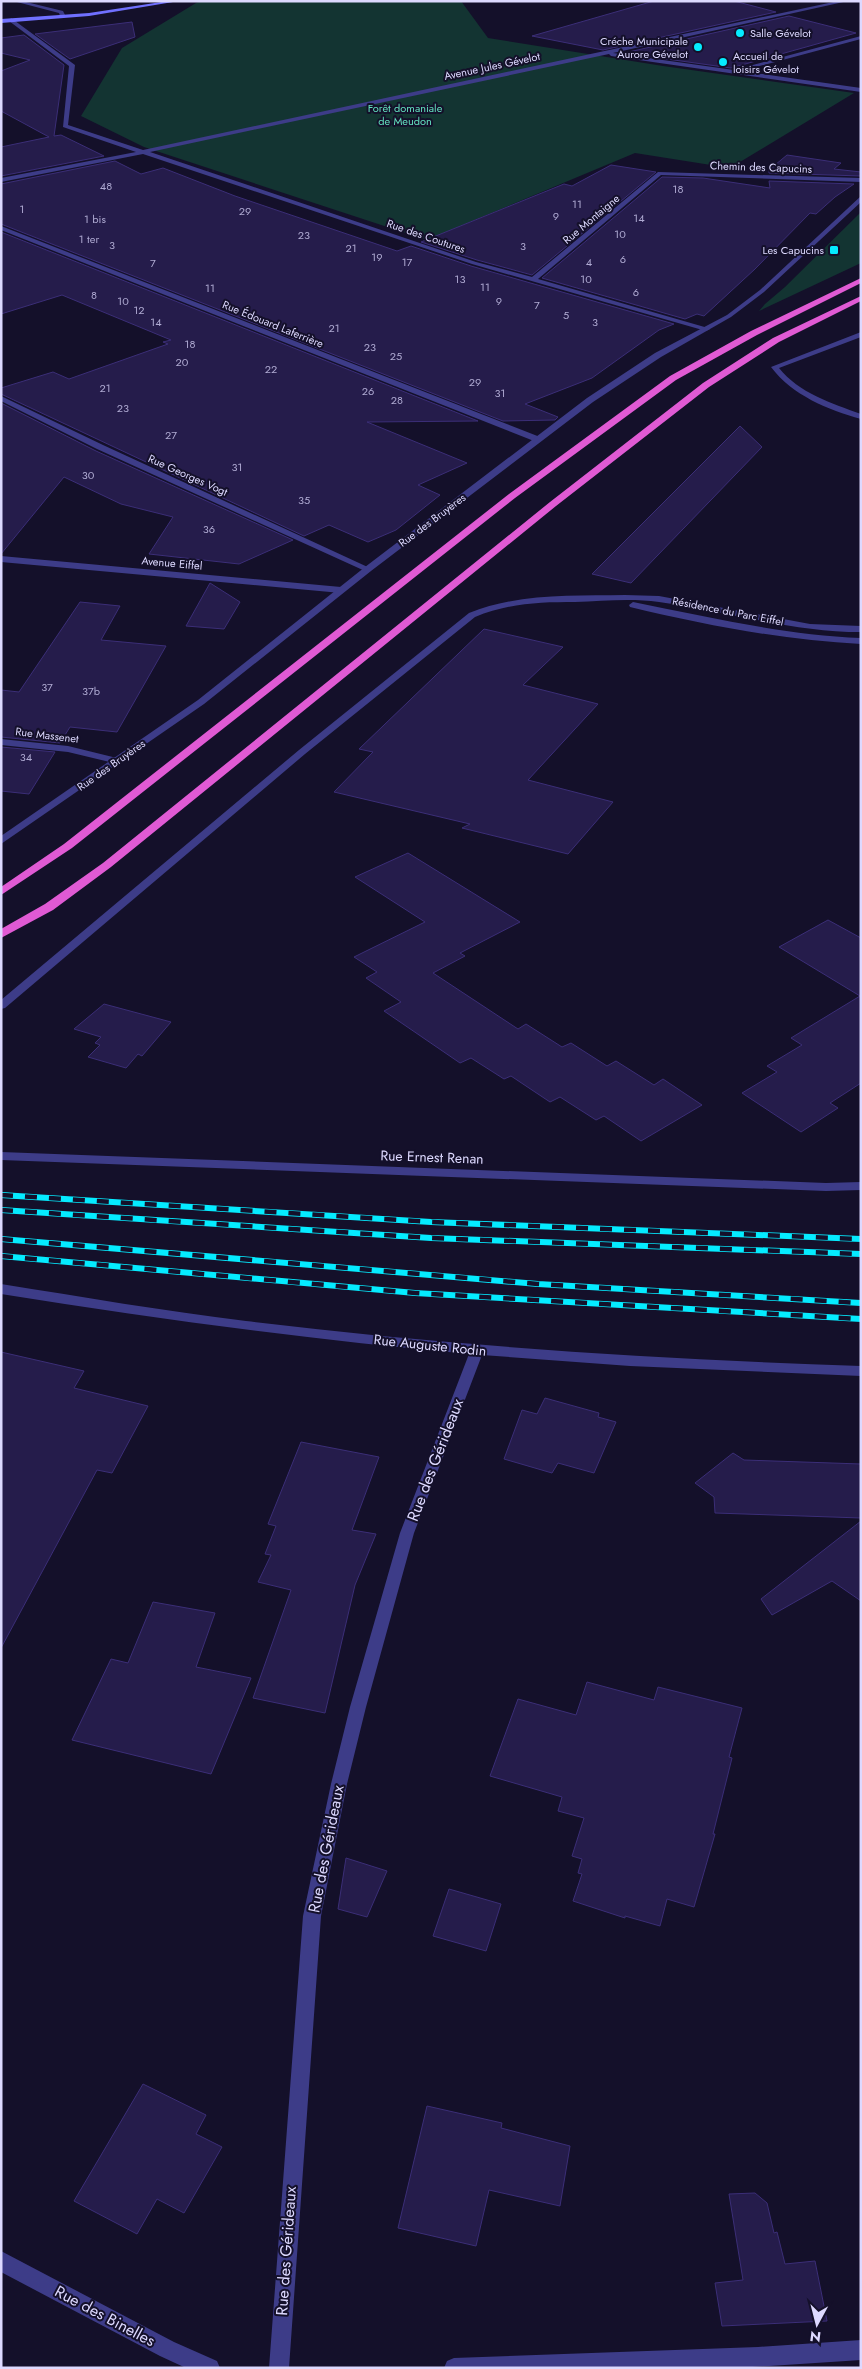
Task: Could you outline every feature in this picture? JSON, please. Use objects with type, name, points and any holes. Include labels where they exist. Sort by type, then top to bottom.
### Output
[{"type":"highway","points":[[1,892],[68,846],[512,496],[673,378],[754,333],[861,280]]},
{"type":"highway","points":[[1,934],[49,907],[107,865],[553,504],[706,385],[776,340],[861,298]]},
{"type":"main road","points":[[1,19],[124,8],[158,1]]},
{"type":"main road","points":[[1,19],[99,15],[177,1]]},
{"type":"street","points":[[15,1],[61,12],[62,15]]},
{"type":"street","points":[[810,1],[828,5]]},
{"type":"street","name":"Avenue Jules Gévelot","points":[[1,180],[144,152],[846,1]]},
{"type":"street","points":[[11,20],[72,65],[65,126],[144,152]]},
{"type":"street","points":[[734,72],[861,37]]},
{"type":"street","points":[[605,53],[861,90]]},
{"type":"street","name":"Rue des Coutures","points":[[144,152],[474,263],[706,329]]},
{"type":"street","name":"Rue Montaigne","points":[[534,279],[660,173]]},
{"type":"street","name":"Chemin des Capucins","points":[[660,173],[861,180]]},
{"type":"street","name":"Rue des Bruyères","points":[[1,841],[118,761],[216,690],[368,569],[537,439],[623,377],[730,316],[762,291],[861,198]]},
{"type":"street","name":"Rue Édouard Laferrière","points":[[1,228],[537,439]]},
{"type":"street","points":[[861,334],[775,367],[783,379],[798,388],[861,417]]},
{"type":"street","name":"Rue Georges Vogt","points":[[1,398],[100,448],[368,569]]},
{"type":"street","name":"Avenue Eiffel","points":[[1,559],[342,590]]},
{"type":"street","name":"Résidence du Parc Eiffel","points":[[1,1006],[363,702],[472,615],[494,605],[540,600],[619,597],[657,599],[803,625],[861,629]]},
{"type":"street","name":"Résidence du Parc Eiffel","points":[[591,599],[645,607],[780,634],[819,639],[861,641]]},
{"type":"street","name":"Rue Massenet","points":[[1,742],[68,749],[118,761]]},
{"type":"street","name":"Rue Ernest Renan","points":[[1,1156],[826,1187],[861,1186]]},
{"type":"street","name":"Rue Auguste Rodin","points":[[1,1289],[245,1326],[477,1351],[736,1367],[861,1371]]},
{"type":"street","name":"Rue des Gérideaux","points":[[279,2368],[312,1916],[339,1784],[358,1706],[407,1533],[477,1351]]},
{"type":"street","name":"Rue des Binelles","points":[[1,2261],[167,2349],[210,2368]]},
{"type":"street","points":[[454,2368],[758,2357],[861,2350]]},
{"type":"green space","name":"Forêt domaniale de Meudon","points":[[202,1],[461,1],[488,38],[663,66],[854,93],[730,168],[635,153],[427,240],[144,147],[81,116],[122,48]]},
{"type":"green space","points":[[861,212],[861,263],[759,311],[785,287]]},
{"type":"building","points":[[654,1],[734,1],[776,12],[603,50],[532,36]]},
{"type":"building","points":[[789,16],[856,33],[731,68],[624,53]]},
{"type":"building","points":[[132,22],[135,37],[70,59],[35,34]]},
{"type":"building","points":[[24,35],[64,65],[54,136],[61,135],[104,156],[1,176],[1,147],[49,137],[1,111],[1,71],[30,60],[1,53],[1,38]]},
{"type":"building","points":[[787,155],[841,163],[834,169],[861,172],[861,176],[769,173],[769,170]]},
{"type":"building","points":[[115,161],[141,174],[163,168],[235,196],[397,251],[411,246],[471,266],[674,324],[659,330],[592,378],[525,404],[558,417],[555,420],[503,421],[1,224],[1,184]]},
{"type":"building","points":[[611,165],[656,172],[532,275],[421,242],[564,184],[572,186]]},
{"type":"building","points":[[662,177],[703,178],[770,188],[769,181],[854,184],[835,197],[816,214],[810,213],[755,269],[704,316],[697,314],[685,319],[542,278]]},
{"type":"building","points":[[1,232],[478,421],[367,422],[467,463],[418,485],[440,495],[396,530],[368,542],[329,525],[304,536],[1,394],[1,388],[53,372],[69,379],[168,344],[163,342],[171,340],[62,295],[1,314]]},
{"type":"building","points":[[1,403],[96,451],[293,540],[239,564],[149,554],[173,517],[121,504],[64,477],[1,554]]},
{"type":"building","points":[[740,426],[762,447],[631,583],[592,574]]},
{"type":"building","points":[[210,583],[240,602],[224,629],[186,626]]},
{"type":"building","points":[[80,602],[120,606],[101,640],[166,646],[117,732],[70,727],[60,743],[1,737],[1,690],[19,692]]},
{"type":"building","points":[[484,629],[563,647],[523,685],[598,704],[528,780],[613,802],[568,854],[462,828],[470,824],[334,792],[373,752],[359,749]]},
{"type":"building","points":[[1,747],[55,752],[29,794],[1,791]]},
{"type":"building","points":[[408,853],[520,922],[460,953],[465,956],[433,973],[518,1029],[526,1024],[562,1047],[571,1043],[607,1066],[616,1061],[654,1085],[663,1079],[702,1105],[641,1141],[604,1116],[596,1120],[560,1097],[550,1102],[511,1076],[504,1079],[471,1058],[460,1063],[384,1011],[401,1002],[366,978],[377,972],[354,957],[425,922],[355,877]]},
{"type":"building","points":[[828,920],[861,938],[861,1083],[830,1103],[838,1108],[801,1132],[742,1093],[777,1072],[767,1066],[802,1045],[791,1038],[860,996],[779,947]]},
{"type":"building","points":[[104,1004],[171,1022],[142,1056],[138,1054],[126,1068],[88,1057],[100,1045],[95,1043],[101,1037],[74,1029]]},
{"type":"building","points":[[1,1352],[84,1371],[74,1388],[148,1406],[112,1473],[97,1470],[1,1648]]},
{"type":"building","points":[[545,1398],[599,1413],[598,1417],[616,1422],[594,1473],[558,1463],[552,1473],[504,1459],[522,1410],[537,1414]]},
{"type":"building","points":[[301,1442],[379,1457],[352,1530],[376,1534],[355,1585],[325,1713],[253,1698],[291,1590],[258,1582],[271,1555],[265,1554],[276,1526],[268,1524]]},
{"type":"building","points":[[733,1453],[744,1460],[861,1464],[861,1518],[715,1513],[714,1497],[695,1483]]},
{"type":"building","points":[[861,1521],[861,1601],[832,1581],[772,1615],[761,1599]]},
{"type":"building","points":[[153,1602],[215,1613],[196,1667],[251,1678],[211,1774],[72,1740],[111,1659],[128,1663]]},
{"type":"building","points":[[587,1682],[654,1700],[658,1687],[742,1708],[729,1757],[732,1758],[713,1834],[715,1834],[694,1907],[667,1899],[660,1926],[625,1916],[625,1918],[573,1901],[582,1874],[578,1873],[582,1859],[572,1856],[584,1818],[558,1811],[562,1797],[490,1776],[518,1699],[576,1715]]},
{"type":"building","points":[[346,1858],[387,1871],[367,1917],[338,1909]]},
{"type":"building","points":[[449,1889],[501,1904],[486,1951],[433,1936]]},
{"type":"building","points":[[143,2084],[206,2115],[196,2134],[222,2147],[184,2213],[157,2199],[137,2234],[74,2201]]},
{"type":"building","points":[[427,2106],[502,2123],[501,2128],[570,2146],[560,2206],[489,2190],[476,2246],[398,2228]]},
{"type":"building","points":[[755,2193],[767,2203],[774,2233],[777,2232],[785,2264],[815,2261],[827,2321],[722,2326],[715,2283],[743,2280],[729,2194]]},
{"type":"railway","points":[[18,1196],[1,1195],[431,1222],[861,1239]]},
{"type":"railway","points":[[1,1210],[431,1238],[861,1254]]},
{"type":"railway","points":[[1,1239],[538,1284],[861,1303]]},
{"type":"railway","points":[[1,1256],[415,1293],[861,1319]]},
{"type":"place","name":"Salle Gévelot","points":[[740,33]]},
{"type":"place","name":"Créche Municipale Aurore Gévelot","points":[[698,47]]},
{"type":"place","name":"Accueil de loisirs Gévelot","points":[[723,62]]},
{"type":"place","name":"Les Capucins","points":[[834,250]]}]
